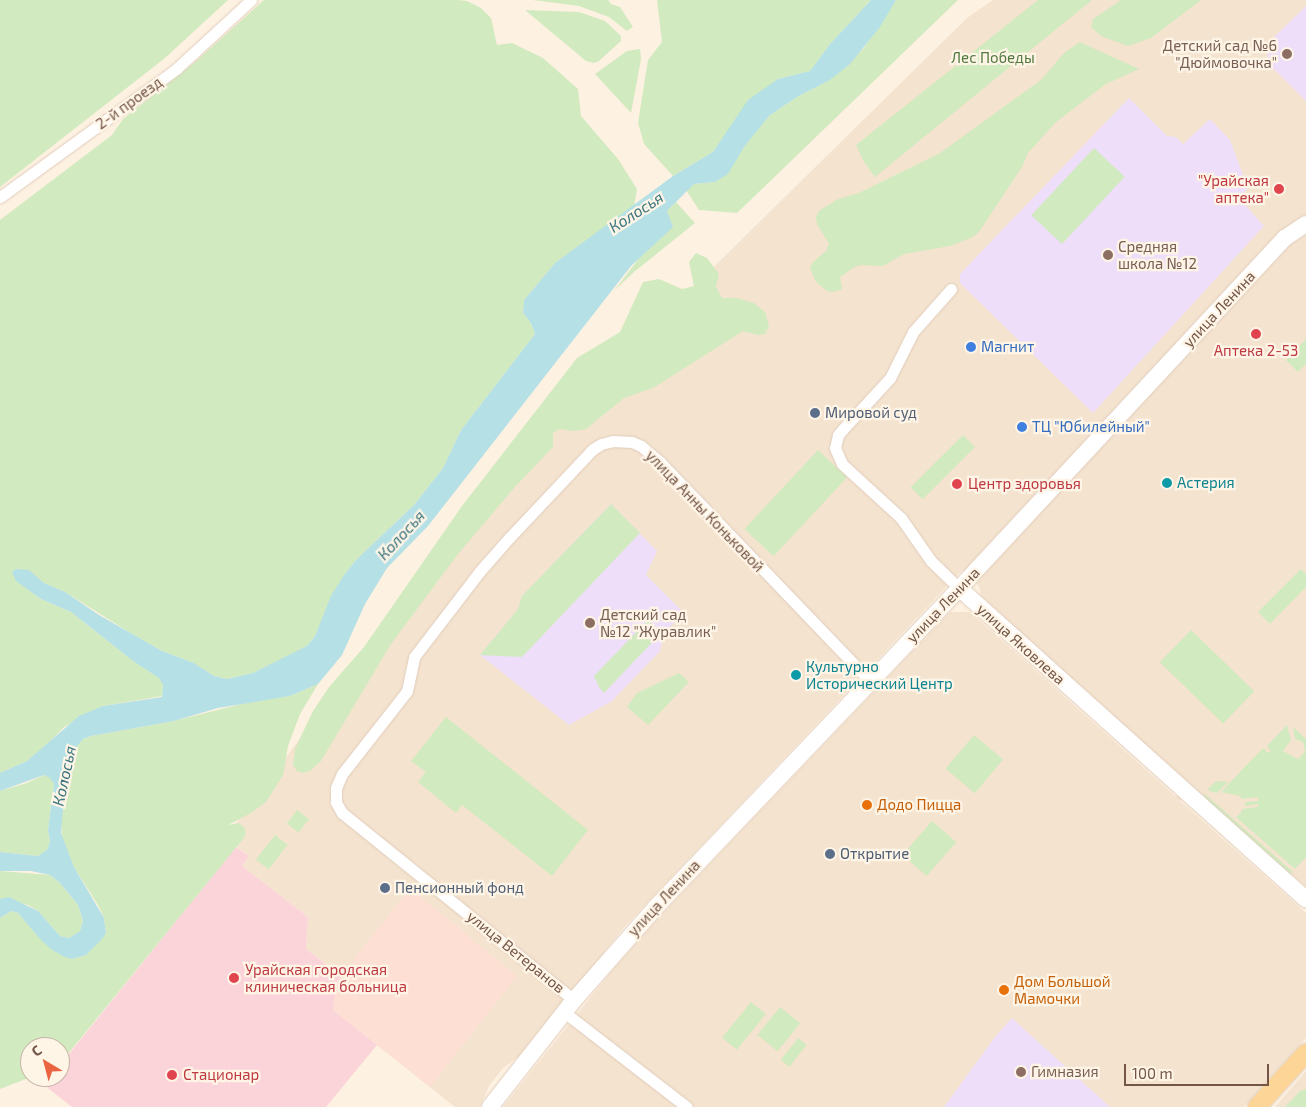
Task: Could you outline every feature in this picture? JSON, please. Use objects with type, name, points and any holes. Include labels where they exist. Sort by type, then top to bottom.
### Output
[{"type":"main road","name":"улица Ленина","points":[[490,1107],[569,1006],[654,908],[959,588],[1285,238],[1306,224]]},
{"type":"main road","name":"улица Яковлева","points":[[959,588],[1306,899]]},
{"type":"main road","points":[[1257,1107],[1306,1053]]},
{"type":"street","name":"2-й проезд","points":[[0,197],[176,69],[251,0]]},
{"type":"street","name":"улица Яковлева","points":[[951,289],[913,332],[890,378],[838,435],[835,448],[842,464],[901,518],[931,561],[959,588]]},
{"type":"street","name":"улица Анны Коньковой","points":[[414,657],[492,555],[579,462],[601,444],[623,440],[641,446],[660,462],[870,681]]},
{"type":"street","name":"улица Ветеранов","points":[[414,657],[407,691],[339,780],[335,795],[338,809],[688,1107]]},
{"type":"shaded area","points":[[993,0],[1306,0],[1306,887],[1193,787],[1180,801],[1306,913],[1306,1038],[1244,1107],[503,1107],[610,973],[663,913],[950,612],[970,612],[1176,797],[1189,784],[981,596],[979,586],[962,570],[625,926],[523,1053],[503,1068],[489,1086],[480,1107],[455,1107],[333,1010],[341,976],[306,949],[308,917],[242,866],[249,856],[225,838],[489,488],[967,18]]},
{"type":"shaded area","name":"Детский сад №6 \"Дюймовочка\"","points":[[1306,6],[1306,101],[1269,64],[1266,45]]},
{"type":"shaded area","name":"Средняя школа №12","points":[[1129,98],[1167,136],[1176,137],[1183,144],[1210,119],[1230,140],[1248,188],[1239,198],[1264,226],[1093,413],[960,283],[960,274]]},
{"type":"shaded area","name":"Детский сад №12 \"Журавлик\"","points":[[611,504],[657,551],[646,575],[684,613],[664,633],[660,651],[612,701],[569,725],[480,655],[518,609],[522,596]]},
{"type":"shaded area","name":"Урайская городская клиническая больница","points":[[236,847],[249,856],[242,866],[308,917],[306,949],[341,976],[337,981],[333,1010],[377,1045],[326,1107],[72,1107],[47,1087],[70,1087],[70,1053]]},
{"type":"shaded area","points":[[410,888],[517,976],[430,1087],[333,1010],[337,981]]},
{"type":"shaded area","name":"Гимназия","points":[[1012,1018],[1110,1107],[944,1107],[995,1037]]},
{"type":"shaded area","points":[[1306,1071],[1306,1107],[1275,1107]]},
{"type":"green space","points":[[0,0],[228,0],[165,58],[0,187]]},
{"type":"green space","points":[[264,0],[458,0],[467,1],[481,8],[491,18],[497,45],[512,43],[543,58],[578,89],[581,116],[618,159],[637,189],[634,206],[555,263],[524,300],[523,313],[531,323],[535,334],[461,430],[443,468],[414,505],[357,559],[344,575],[315,636],[307,646],[253,673],[227,679],[214,676],[194,663],[162,651],[137,637],[65,592],[44,583],[29,571],[12,571],[17,581],[41,599],[71,612],[133,661],[160,678],[163,685],[162,696],[103,706],[64,727],[44,748],[27,761],[0,773],[0,220],[112,135],[123,119],[195,62]]},
{"type":"green space","points":[[533,0],[608,0],[611,4],[620,7],[633,27],[627,31],[609,17],[579,6]]},
{"type":"green space","points":[[657,0],[871,0],[830,44],[810,71],[778,79],[713,152],[673,176],[644,144],[638,123],[648,60],[662,42]]},
{"type":"green space","points":[[896,0],[958,0],[737,213],[699,210],[686,190],[694,184],[715,182],[769,116],[797,97],[830,80],[863,49]]},
{"type":"green space","name":"Лес Победы","points":[[1038,0],[1092,0],[875,177],[864,162],[856,145]]},
{"type":"green space","points":[[1121,0],[1201,0],[1151,38],[1128,46],[1101,36],[1091,27],[1093,19]]},
{"type":"green space","points":[[525,10],[579,12],[605,21],[621,36],[621,41],[599,61],[594,63],[586,61]]},
{"type":"green space","points":[[1080,42],[1139,69],[1106,84],[1056,122],[1028,153],[1022,167],[979,232],[973,237],[950,246],[904,254],[883,266],[860,265],[840,277],[842,289],[834,292],[827,291],[816,282],[810,268],[813,262],[826,251],[829,244],[817,224],[816,217],[819,211],[838,199],[859,193],[940,153],[1041,80],[1064,53]]},
{"type":"green space","points":[[640,49],[641,59],[631,113],[595,74],[627,51]]},
{"type":"green space","points":[[1094,148],[1125,177],[1062,244],[1031,215]]},
{"type":"green space","points":[[676,202],[695,223],[634,272],[614,291],[669,219],[667,211]]},
{"type":"green space","points":[[696,253],[707,258],[719,274],[716,287],[722,298],[737,298],[754,303],[765,312],[769,326],[765,334],[757,335],[743,331],[653,388],[624,398],[586,429],[573,431],[560,429],[553,433],[553,447],[514,488],[458,554],[391,644],[321,761],[310,771],[303,773],[297,771],[293,765],[295,749],[313,711],[329,687],[364,647],[462,506],[577,358],[620,332],[643,282],[659,279],[682,289],[694,286],[689,262]]},
{"type":"green space","points":[[1306,339],[1306,364],[1298,372],[1286,360]]},
{"type":"green space","points":[[963,435],[975,447],[923,499],[911,487]]},
{"type":"green space","points":[[818,450],[847,477],[774,556],[744,529]]},
{"type":"green space","points":[[611,504],[640,533],[522,657],[480,655],[518,609],[522,596]]},
{"type":"green space","points":[[1301,569],[1306,574],[1306,587],[1270,624],[1258,612]]},
{"type":"green space","points":[[648,620],[661,633],[604,693],[594,676]]},
{"type":"green space","points":[[1191,630],[1254,691],[1223,724],[1160,662]]},
{"type":"green space","points":[[679,673],[689,682],[648,725],[627,707],[637,693]]},
{"type":"green space","points":[[318,684],[300,714],[288,746],[283,775],[266,802],[251,813],[228,825],[238,823],[244,827],[246,833],[243,839],[70,1051],[70,1037],[20,1037],[20,1081],[0,1089],[0,918],[11,911],[18,913],[52,950],[72,959],[86,955],[106,933],[104,918],[98,905],[74,867],[62,840],[61,812],[71,754],[83,739],[91,736],[174,721],[257,700],[290,696]]},
{"type":"green space","points":[[446,717],[588,830],[552,876],[462,805],[456,813],[418,782],[426,772],[411,761]]},
{"type":"green space","points":[[1287,725],[1291,740],[1283,751],[1298,759],[1305,752],[1303,742],[1295,739],[1293,727],[1306,739],[1306,857],[1295,869],[1236,817],[1241,813],[1242,809],[1258,807],[1258,804],[1245,806],[1245,802],[1258,801],[1258,797],[1242,799],[1240,796],[1221,792],[1263,748],[1267,752],[1271,752],[1267,746]]},
{"type":"green space","points":[[974,735],[1003,759],[975,793],[946,769]]},
{"type":"green space","points":[[44,775],[50,777],[54,784],[48,830],[50,842],[47,851],[38,856],[0,852],[0,791],[27,783]]},
{"type":"green space","points":[[1216,781],[1228,782],[1217,793],[1207,790]]},
{"type":"green space","points":[[1204,793],[1293,872],[1290,874],[1206,800]]},
{"type":"green space","points":[[297,810],[309,819],[299,833],[287,824]]},
{"type":"green space","points":[[932,821],[956,842],[927,876],[902,855]]},
{"type":"green space","points":[[275,835],[288,845],[269,869],[256,859]]},
{"type":"green space","points":[[0,871],[50,875],[60,883],[78,905],[83,921],[80,931],[69,938],[60,936],[38,911],[28,905],[0,899]]},
{"type":"green space","points":[[751,1002],[766,1014],[737,1050],[722,1038]]},
{"type":"green space","points":[[780,1007],[800,1023],[778,1051],[757,1035]]},
{"type":"green space","points":[[798,1038],[807,1045],[789,1067],[781,1060]]},
{"type":"green space","points":[[1306,1089],[1306,1107],[1285,1107],[1300,1091]]},
{"type":"water","name":"Колосья","points":[[871,0],[896,0],[880,27],[850,64],[830,80],[797,97],[769,116],[744,147],[728,174],[715,182],[694,184],[667,211],[673,227],[631,266],[428,526],[387,568],[365,604],[342,655],[318,684],[290,696],[218,708],[174,721],[83,739],[71,754],[65,783],[61,833],[74,867],[104,918],[106,933],[102,939],[86,955],[72,959],[52,950],[18,913],[11,911],[0,918],[0,899],[9,897],[38,911],[60,936],[69,938],[80,931],[83,921],[78,905],[60,883],[50,875],[31,871],[0,871],[0,852],[38,856],[47,850],[50,842],[48,830],[54,784],[50,778],[44,775],[0,791],[0,773],[27,761],[79,716],[103,706],[162,697],[163,685],[159,678],[133,661],[71,612],[41,599],[16,581],[12,572],[16,569],[29,570],[44,583],[65,592],[99,615],[162,651],[194,663],[214,676],[227,679],[253,673],[307,646],[315,636],[331,596],[344,575],[357,559],[414,505],[443,468],[461,430],[535,334],[531,323],[523,313],[524,300],[555,263],[673,176],[713,152],[748,100],[778,79],[810,71],[830,44]]},
{"type":"place","name":"Детский сад №6 \"Дюймовочка\"","points":[[1287,54]]},
{"type":"place","name":"\"Урайская аптека\"","points":[[1279,189]]},
{"type":"place","name":"Средняя школа №12","points":[[1108,255]]},
{"type":"place","name":"Аптека 2-53","points":[[1256,334]]},
{"type":"place","name":"Магнит","points":[[971,347]]},
{"type":"place","name":"Мировой суд","points":[[815,413]]},
{"type":"place","name":"ТЦ \"Юбилейный\"","points":[[1022,427]]},
{"type":"place","name":"Астерия","points":[[1167,483]]},
{"type":"place","name":"Центр здоровья","points":[[957,484]]},
{"type":"place","name":"Детский сад №12 \"Журавлик\"","points":[[590,623]]},
{"type":"place","name":"Культурно Исторический Центр","points":[[796,675]]},
{"type":"place","name":"Додо Пицца","points":[[867,805]]},
{"type":"place","name":"Открытие","points":[[830,854]]},
{"type":"place","name":"Пенсионный фонд","points":[[385,888]]},
{"type":"place","name":"Урайская городская клиническая больница","points":[[234,978]]},
{"type":"place","name":"Дом Большой Мамочки","points":[[1004,990]]},
{"type":"place","name":"Гимназия","points":[[1021,1072]]},
{"type":"place","name":"Стационар","points":[[172,1075]]}]
